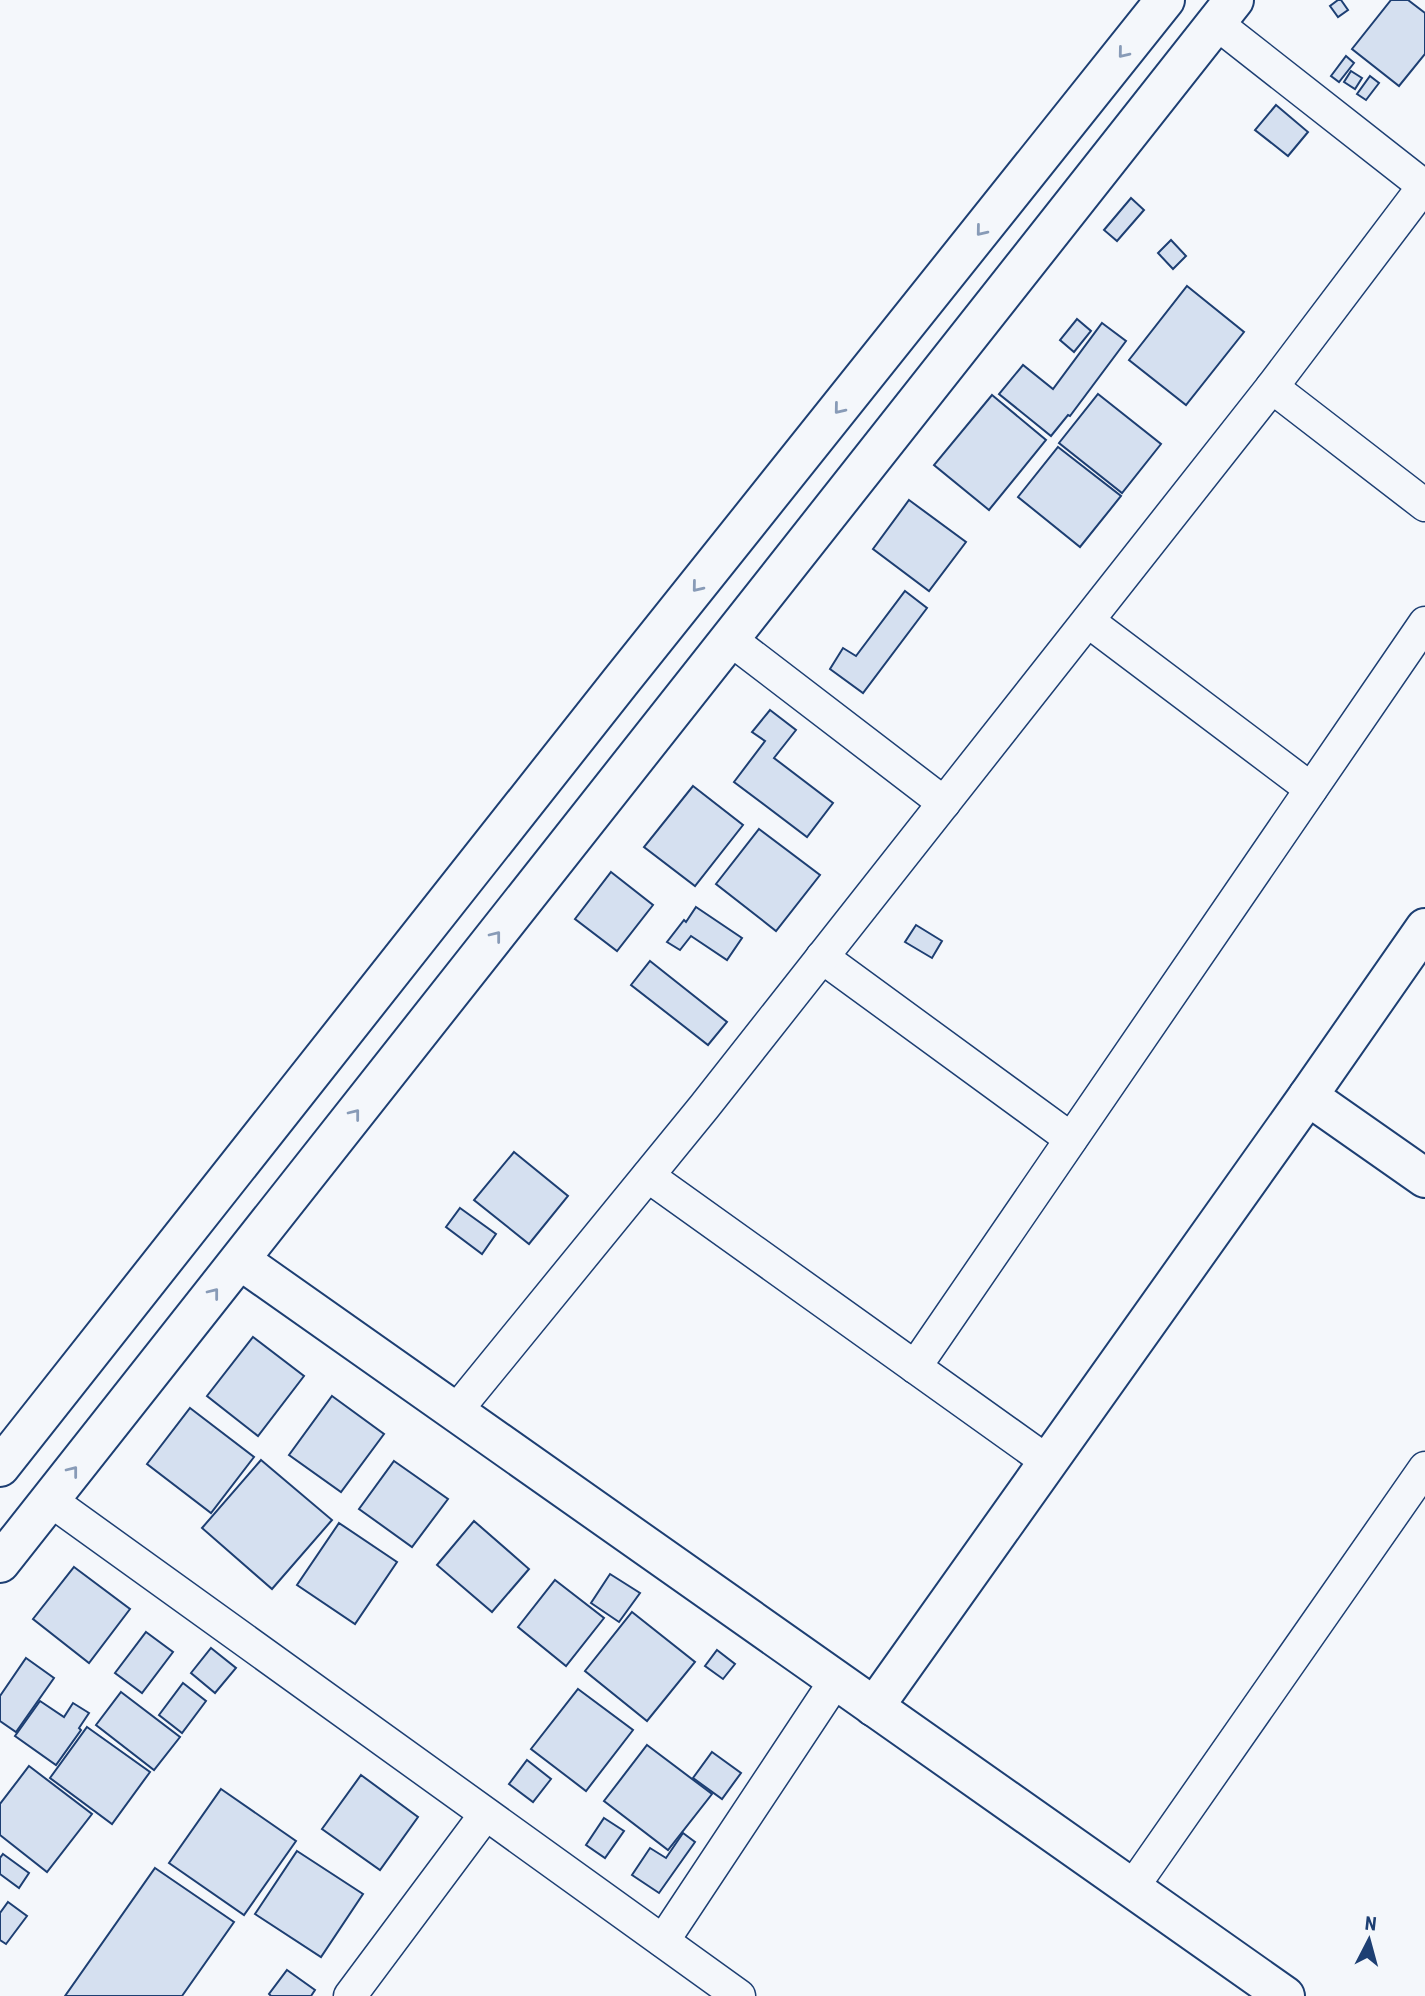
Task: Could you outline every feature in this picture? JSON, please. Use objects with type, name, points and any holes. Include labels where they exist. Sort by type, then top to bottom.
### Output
[{"type":"street","points":[[0,1467],[621,681],[1165,0]]},
{"type":"street","points":[[0,1563],[1225,12],[1425,186],[1272,387],[1088,621],[648,1176],[455,1412]]},
{"type":"street","points":[[1272,387],[1425,505]]},
{"type":"street","points":[[1088,621],[1311,789]]},
{"type":"street","points":[[915,1367],[1425,622]]},
{"type":"street","points":[[730,639],[944,803]]},
{"type":"street","points":[[874,1707],[1425,928]]},
{"type":"street","points":[[822,957],[1071,1139]]},
{"type":"street","points":[[1308,1096],[1425,1178]]},
{"type":"street","points":[[648,1176],[1048,1462]]},
{"type":"street","points":[[240,1260],[1285,1996]]},
{"type":"street","points":[[1132,1888],[1425,1468]]},
{"type":"street","points":[[50,1500],[739,1996]]},
{"type":"street","points":[[663,1941],[836,1680]]},
{"type":"street","points":[[350,1996],[485,1815]]},
{"type":"building","points":[[1341,0],[1348,10],[1338,17],[1330,6]]},
{"type":"building","points":[[1391,0],[1408,0],[1425,13],[1425,54],[1399,86],[1352,49]]},
{"type":"building","points":[[1346,56],[1354,63],[1339,82],[1331,76]]},
{"type":"building","points":[[1351,71],[1362,78],[1355,89],[1344,82]]},
{"type":"building","points":[[1370,76],[1379,83],[1366,100],[1357,94]]},
{"type":"building","points":[[1276,105],[1308,132],[1288,156],[1255,130]]},
{"type":"building","points":[[1131,198],[1144,210],[1117,241],[1104,230]]},
{"type":"building","points":[[1171,240],[1186,256],[1173,269],[1158,253]]},
{"type":"building","points":[[1187,286],[1244,332],[1186,405],[1129,360]]},
{"type":"building","points":[[1077,319],[1091,331],[1074,352],[1060,340]]},
{"type":"building","points":[[1102,323],[1126,341],[1070,416],[1068,415],[1051,436],[999,394],[1023,365],[1053,389]]},
{"type":"building","points":[[1098,394],[1161,444],[1122,493],[1059,443]]},
{"type":"building","points":[[992,395],[1046,440],[989,510],[934,465]]},
{"type":"building","points":[[1058,447],[1121,496],[1080,547],[1018,497]]},
{"type":"building","points":[[909,500],[966,542],[929,591],[873,549]]},
{"type":"building","points":[[905,591],[927,608],[863,693],[830,669],[843,648],[856,656]]},
{"type":"building","points":[[770,710],[796,730],[774,758],[833,803],[807,837],[734,782],[765,741],[752,732]]},
{"type":"building","points":[[693,786],[743,825],[695,886],[644,847]]},
{"type":"building","points":[[759,829],[820,875],[776,931],[716,884]]},
{"type":"building","points":[[611,872],[653,905],[617,951],[575,919]]},
{"type":"building","points":[[696,907],[742,938],[727,960],[691,936],[680,950],[667,942]]},
{"type":"building","points":[[916,925],[942,941],[932,958],[905,942]]},
{"type":"building","points":[[650,961],[727,1022],[708,1045],[631,985]]},
{"type":"building","points":[[514,1152],[568,1196],[529,1244],[474,1200]]},
{"type":"building","points":[[460,1208],[496,1234],[482,1254],[446,1227]]},
{"type":"building","points":[[253,1337],[304,1376],[258,1436],[207,1396]]},
{"type":"building","points":[[332,1396],[384,1434],[341,1492],[289,1455]]},
{"type":"building","points":[[190,1408],[254,1457],[211,1513],[147,1464]]},
{"type":"building","points":[[261,1460],[332,1520],[272,1589],[202,1528]]},
{"type":"building","points":[[394,1461],[448,1499],[412,1547],[359,1509]]},
{"type":"building","points":[[474,1521],[529,1569],[492,1612],[437,1565]]},
{"type":"building","points":[[339,1523],[397,1562],[355,1624],[297,1585]]},
{"type":"building","points":[[74,1567],[130,1609],[89,1663],[33,1619]]},
{"type":"building","points":[[610,1574],[640,1593],[619,1622],[591,1603]]},
{"type":"building","points":[[555,1580],[604,1618],[566,1666],[518,1627]]},
{"type":"building","points":[[632,1612],[695,1662],[647,1721],[585,1671]]},
{"type":"building","points":[[146,1632],[173,1652],[142,1693],[115,1673]]},
{"type":"building","points":[[211,1648],[236,1668],[215,1693],[191,1673]]},
{"type":"building","points":[[717,1650],[735,1664],[723,1679],[705,1666]]},
{"type":"building","points":[[26,1658],[54,1678],[16,1732],[0,1721],[0,1696]]},
{"type":"building","points":[[183,1683],[206,1701],[182,1733],[159,1715]]},
{"type":"building","points":[[578,1689],[633,1730],[586,1791],[531,1749]]},
{"type":"building","points":[[121,1692],[180,1737],[154,1770],[96,1725]]},
{"type":"building","points":[[40,1701],[64,1717],[73,1703],[89,1713],[79,1728],[81,1730],[56,1765],[15,1736]]},
{"type":"building","points":[[87,1727],[150,1772],[112,1824],[50,1778]]},
{"type":"building","points":[[647,1745],[712,1794],[668,1850],[604,1801]]},
{"type":"building","points":[[712,1752],[741,1773],[722,1799],[693,1778]]},
{"type":"building","points":[[527,1760],[551,1779],[533,1802],[509,1784]]},
{"type":"building","points":[[29,1766],[92,1814],[47,1872],[0,1835],[0,1804]]},
{"type":"building","points":[[361,1775],[418,1817],[380,1870],[322,1829]]},
{"type":"building","points":[[221,1789],[296,1841],[244,1915],[169,1863]]},
{"type":"building","points":[[604,1818],[624,1831],[605,1858],[586,1845]]},
{"type":"building","points":[[683,1833],[695,1842],[659,1893],[632,1875],[650,1848],[666,1858]]},
{"type":"building","points":[[297,1851],[363,1894],[321,1957],[255,1914]]},
{"type":"building","points":[[3,1854],[29,1873],[19,1888],[0,1874],[0,1858]]},
{"type":"building","points":[[155,1868],[234,1922],[182,1996],[65,1996]]},
{"type":"building","points":[[8,1902],[27,1916],[6,1944],[0,1940],[0,1913]]},
{"type":"building","points":[[287,1970],[315,1990],[311,1996],[269,1994]]}]
